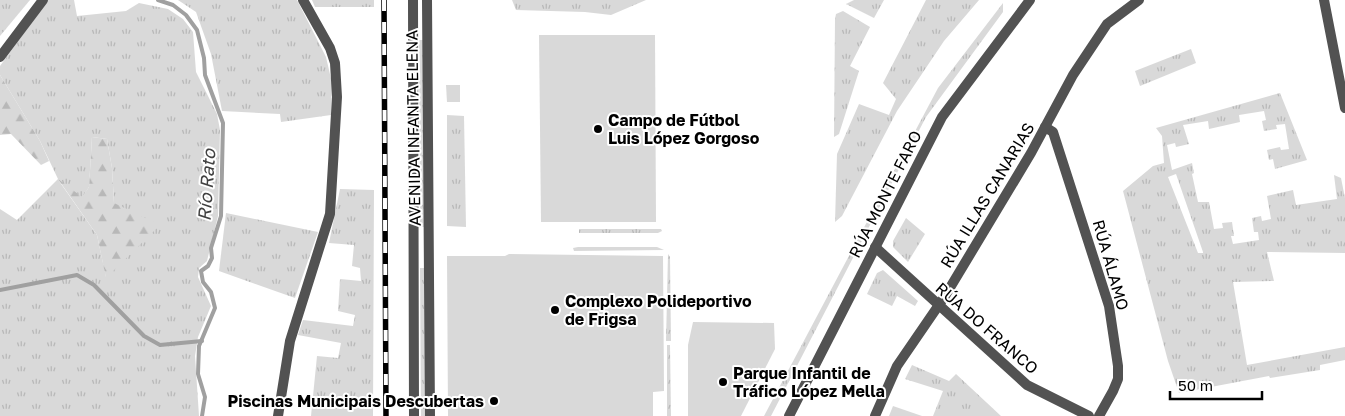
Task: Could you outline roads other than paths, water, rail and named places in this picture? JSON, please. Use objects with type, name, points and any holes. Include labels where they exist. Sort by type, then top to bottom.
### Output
[{"type":"street","points":[[0,57],[43,0]]},
{"type":"street","points":[[278,416],[290,341],[328,221],[333,195],[337,97],[335,63],[330,48],[303,0]]},
{"type":"street","name":"AVENIDA INFANTA ELENA","points":[[413,0],[414,416]]},
{"type":"street","name":"RÚA MONTE FARO","points":[[789,416],[942,117],[1030,0]]},
{"type":"street","name":"RÚA ILLAS CANARIAS","points":[[875,416],[896,366],[938,306],[1045,127],[1073,75],[1107,24],[1139,0]]},
{"type":"street","points":[[1324,0],[1345,108]]},
{"type":"street","name":"AVENIDA INFANTA ELENA","points":[[413,12],[427,5],[430,416]]},
{"type":"street","name":"RÚA ÁLAMO","points":[[1045,127],[1053,132],[1109,306],[1118,366],[1118,379],[1099,416]]},
{"type":"street","name":"AVENIDA INFANTA ELENA","points":[[414,246],[429,246]]},
{"type":"street","name":"RÚA DO FRANCO","points":[[875,247],[1027,385],[1089,416]]},
{"type":"waterway","name":"Río Rato","points":[[158,0],[173,5],[186,15],[197,30],[204,58],[205,75],[223,123],[221,216],[211,248],[212,258],[208,266],[201,271],[203,282],[211,292],[215,308],[199,346],[198,374],[205,397],[202,416]]},
{"type":"waterway","points":[[0,290],[77,275],[94,285],[144,336],[160,345],[202,341]]},
{"type":"railway","points":[[384,0],[386,416]]},
{"type":"place","name":"Campo de Fútbol Luis López Gorgoso","points":[[598,129]]},
{"type":"place","name":"Complexo Polideportivo de Frigsa","points":[[555,310]]},
{"type":"place","name":"Parque Infantil de Tráfico López Mella","points":[[723,382]]},
{"type":"place","name":"Piscinas Municipais Descubertas","points":[[494,401]]}]
